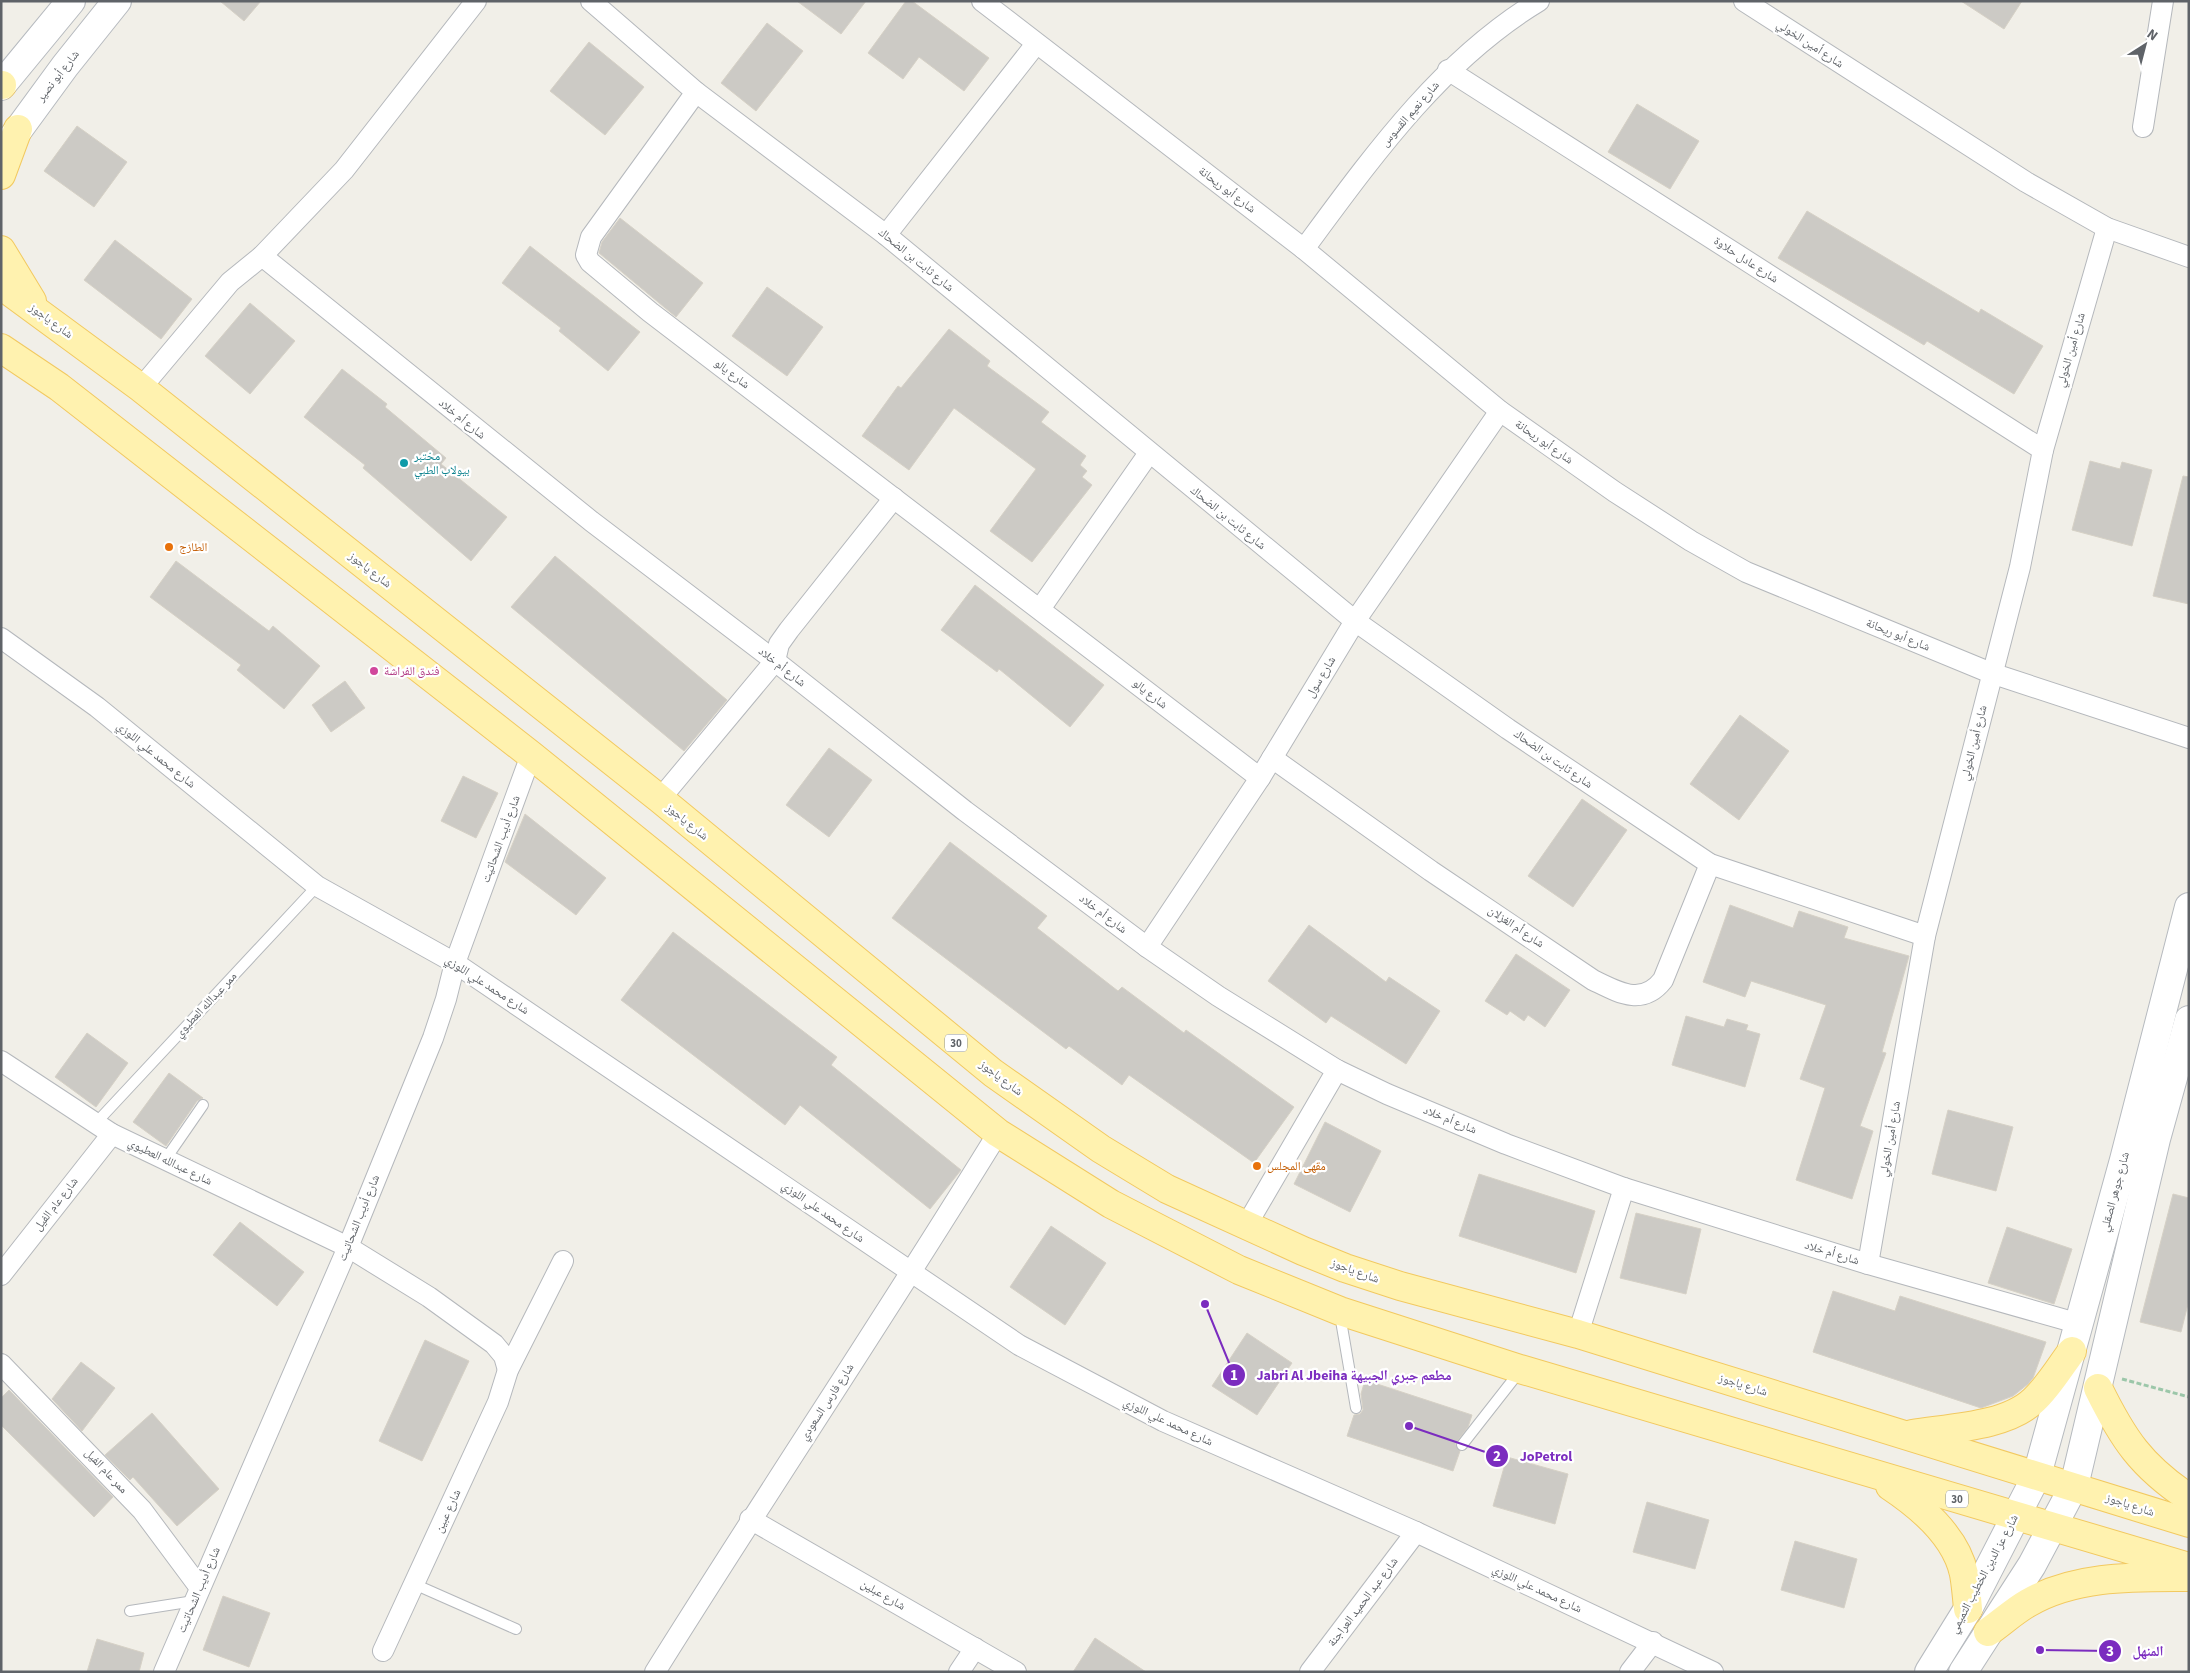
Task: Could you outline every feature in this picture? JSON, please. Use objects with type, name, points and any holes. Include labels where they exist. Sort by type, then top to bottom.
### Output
[{"type":"main road","points":[[1,174],[18,129]]},
{"type":"main road","points":[[1,250],[38,311]]},
{"type":"main road","name":"شارع ياجوز","points":[[1,285],[141,388],[660,799],[993,1073],[1101,1149],[1167,1189],[1246,1226],[1345,1268],[1400,1286],[1578,1334],[2189,1523]]},
{"type":"main road","name":"30","points":[[1,348],[59,387],[531,755],[998,1133],[1111,1204],[1239,1270],[1340,1311],[1520,1370],[2053,1529],[2189,1567]]},
{"type":"main road","points":[[1,366],[59,387]]},
{"type":"main road","points":[[1906,1436],[1995,1421],[2010,1416],[2034,1400],[2072,1351]]},
{"type":"main road","points":[[2100,1380],[2116,1425],[2138,1456],[2163,1481],[2189,1498]]},
{"type":"main road","points":[[1860,1470],[1891,1487],[1914,1504],[1943,1533],[1955,1552],[1964,1572],[1968,1608]]},
{"type":"main road","points":[[1988,1632],[2028,1603],[2065,1587],[2107,1579],[2189,1577]]},
{"type":"street","points":[[1,86],[71,1]]},
{"type":"street","name":"شارع أبو نصير","points":[[1,153],[117,1]]},
{"type":"street","points":[[141,388],[230,282],[262,256],[344,170],[476,1]]},
{"type":"street","name":"شارع ثابت بن الضحاك","points":[[591,1],[696,92],[886,235],[1355,621],[1604,795],[1710,864],[1925,936]]},
{"type":"street","name":"شارع أبو ريحانة","points":[[982,1],[1304,249],[1500,411],[1615,492],[1691,541],[1746,572],[1991,673],[2189,738]]},
{"type":"street","name":"شارع نعيم القسوس","points":[[1304,249],[1408,115],[1448,70],[1485,39],[1539,1]]},
{"type":"street","name":"شارع أمين الخولي","points":[[1744,1],[2018,176],[2107,228],[2189,257]]},
{"type":"street","points":[[2143,127],[2163,1]]},
{"type":"street","points":[[886,235],[1036,44]]},
{"type":"street","name":"شارع عادل حلاوة","points":[[1448,70],[2043,450]]},
{"type":"street","name":"شارع يالو","points":[[696,92],[591,237],[586,255],[597,269],[650,312],[1260,778]]},
{"type":"street","name":"شارع أمين الخولي","points":[[1868,1264],[1925,936],[1991,673],[2020,567],[2043,450],[2107,228]]},
{"type":"street","name":"شارع أم خلاد","points":[[262,256],[591,521],[775,660],[965,811],[1147,947],[1218,996],[1337,1070],[1387,1094],[1506,1144],[1624,1188],[1868,1264],[2080,1324]]},
{"type":"street","name":"شارع سول","points":[[1147,947],[1260,778],[1355,621],[1500,411]]},
{"type":"street","points":[[1040,609],[1149,453]]},
{"type":"street","points":[[660,799],[775,660],[779,644],[789,630],[894,498]]},
{"type":"street","name":"شارع محمد علي اللوزي","points":[[1,638],[97,707],[317,886],[455,963],[686,1117],[1019,1345],[1163,1422],[1416,1532],[1713,1672]]},
{"type":"street","name":"شارع أديب الشحاتيت","points":[[164,1672],[348,1247],[433,1038],[455,963],[531,755]]},
{"type":"street","name":"شارع أم الغزلان","points":[[1272,758],[1430,871],[1593,980],[1633,996],[1647,994],[1656,989],[1663,980],[1710,864]]},
{"type":"street","name":"شارع جوهر الصقلي","points":[[2037,1475],[2080,1324],[2189,908]]},
{"type":"street","points":[[1963,1672],[2053,1529],[2074,1486],[2156,1139],[2189,1020]]},
{"type":"street","name":"شارع عبدالله العطيوي","points":[[1,1061],[103,1129],[348,1247]]},
{"type":"street","points":[[1246,1226],[1337,1070]]},
{"type":"street","name":"شارع عام الفيل","points":[[1,1276],[103,1129]]},
{"type":"street","name":"شارع فارس السعودي","points":[[655,1672],[750,1519],[912,1273],[998,1133]]},
{"type":"street","points":[[1578,1334],[1624,1188]]},
{"type":"street","points":[[348,1247],[429,1297],[494,1344],[504,1356],[508,1370]]},
{"type":"street","name":"شارع عبين","points":[[383,1651],[498,1402],[508,1370],[563,1261]]},
{"type":"street","name":"ممر عام الفيل","points":[[1,1364],[142,1510],[197,1594]]},
{"type":"street","name":"شارع عز الدين الخطيب التميمي","points":[[1929,1672],[1968,1608],[2037,1475]]},
{"type":"street","name":"شارع عبلين","points":[[750,1519],[1016,1672]]},
{"type":"street","name":"شارع عبد الحميد العراجنة","points":[[1310,1672],[1416,1532]]},
{"type":"street","points":[[1630,1672],[1652,1642]]},
{"type":"street","points":[[959,1672],[975,1648]]},
{"type":"lane","name":"ممر عبدالله العطيوي","points":[[103,1129],[317,886]]},
{"type":"lane","points":[[165,1160],[203,1105]]},
{"type":"lane","points":[[1340,1311],[1356,1408]]},
{"type":"lane","points":[[1462,1445],[1520,1370]]},
{"type":"lane","points":[[414,1584],[516,1629]]},
{"type":"lane","points":[[130,1611],[197,1594]]},
{"type":"path","points":[[2100,1380],[2189,1397]]},
{"type":"building","points":[[220,1],[261,1],[244,21]]},
{"type":"building","points":[[797,1],[866,1],[841,34]]},
{"type":"building","points":[[906,1],[912,1],[989,58],[964,91],[919,57],[903,79],[868,53]]},
{"type":"building","points":[[1961,1],[2022,1],[2004,29]]},
{"type":"building","points":[[767,23],[803,51],[756,111],[721,83]]},
{"type":"building","points":[[589,42],[644,87],[605,135],[550,91]]},
{"type":"building","points":[[1637,104],[1699,141],[1670,189],[1608,152]]},
{"type":"building","points":[[77,126],[127,162],[94,207],[44,171]]},
{"type":"building","points":[[1807,211],[1979,313],[1981,309],[2043,346],[2014,394],[1927,341],[1924,345],[1778,258]]},
{"type":"building","points":[[620,218],[703,283],[676,317],[599,253],[602,242]]},
{"type":"building","points":[[115,240],[192,299],[161,339],[84,280]]},
{"type":"building","points":[[530,246],[640,332],[608,371],[559,331],[561,328],[502,283]]},
{"type":"building","points":[[767,287],[823,327],[787,376],[732,336]]},
{"type":"building","points":[[250,303],[295,341],[250,394],[205,356]]},
{"type":"building","points":[[949,329],[990,361],[987,366],[1049,412],[1041,422],[1086,456],[1080,465],[1087,471],[1082,477],[1092,485],[1032,562],[990,531],[1036,469],[954,408],[909,470],[862,436],[898,386],[901,388]]},
{"type":"building","points":[[342,369],[387,404],[385,407],[446,458],[441,464],[507,517],[471,561],[363,468],[365,465],[304,417]]},
{"type":"building","points":[[2090,461],[2120,469],[2122,462],[2152,470],[2132,546],[2072,530]]},
{"type":"building","points":[[2183,476],[2189,477],[2189,604],[2153,596]]},
{"type":"building","points":[[555,556],[727,700],[684,751],[511,607]]},
{"type":"building","points":[[176,561],[269,631],[273,626],[320,666],[284,709],[237,670],[241,665],[150,597]]},
{"type":"building","points":[[975,585],[1104,685],[1070,727],[999,669],[997,672],[941,630]]},
{"type":"building","points":[[345,681],[365,708],[331,732],[312,705]]},
{"type":"building","points":[[1740,715],[1789,751],[1739,820],[1690,784]]},
{"type":"building","points":[[829,748],[872,780],[829,837],[786,805]]},
{"type":"building","points":[[463,776],[498,793],[476,838],[441,821]]},
{"type":"building","points":[[1582,799],[1627,830],[1573,907],[1528,876]]},
{"type":"building","points":[[525,814],[606,878],[576,915],[505,862]]},
{"type":"building","points":[[950,842],[1047,916],[1037,928],[1118,991],[1122,987],[1184,1033],[1186,1030],[1294,1107],[1254,1163],[1129,1075],[1122,1085],[1069,1046],[1066,1049],[892,918]]},
{"type":"building","points":[[1730,905],[1793,928],[1799,911],[1848,927],[1844,938],[1909,956],[1882,1052],[1886,1053],[1860,1126],[1873,1131],[1852,1199],[1796,1180],[1825,1088],[1800,1079],[1826,1005],[1751,981],[1745,997],[1703,982]]},
{"type":"building","points":[[1309,925],[1386,982],[1389,977],[1440,1011],[1406,1064],[1331,1016],[1326,1023],[1268,981]]},
{"type":"building","points":[[673,932],[837,1057],[831,1065],[961,1170],[930,1209],[800,1105],[785,1125],[621,1000]]},
{"type":"building","points":[[1516,954],[1570,990],[1545,1027],[1528,1015],[1524,1021],[1510,1011],[1507,1015],[1485,1001]]},
{"type":"building","points":[[1686,1016],[1724,1027],[1727,1019],[1748,1025],[1746,1030],[1760,1034],[1745,1087],[1672,1065]]},
{"type":"building","points":[[87,1033],[128,1063],[96,1107],[55,1077]]},
{"type":"building","points":[[169,1073],[203,1098],[197,1101],[166,1146],[133,1122]]},
{"type":"building","points":[[1948,1110],[2013,1127],[1996,1191],[1932,1174]]},
{"type":"building","points":[[1325,1122],[1381,1151],[1350,1212],[1294,1184]]},
{"type":"building","points":[[1479,1174],[1595,1211],[1576,1273],[1459,1236]]},
{"type":"building","points":[[2173,1194],[2189,1198],[2189,1300],[2181,1332],[2140,1322]]},
{"type":"building","points":[[1636,1213],[1701,1229],[1686,1294],[1620,1278]]},
{"type":"building","points":[[240,1222],[304,1272],[277,1306],[213,1255]]},
{"type":"building","points":[[1051,1226],[1106,1263],[1065,1325],[1010,1287]]},
{"type":"building","points":[[2007,1227],[2072,1249],[2054,1304],[1988,1283]]},
{"type":"building","points":[[1833,1291],[1895,1311],[1900,1296],[2046,1342],[2033,1378],[2028,1384],[2013,1396],[1981,1408],[1813,1352]]},
{"type":"building","points":[[1247,1333],[1292,1363],[1257,1415],[1212,1386]]},
{"type":"building","points":[[425,1340],[469,1361],[422,1461],[379,1441]]},
{"type":"building","points":[[81,1362],[115,1388],[82,1431],[52,1399]]},
{"type":"building","points":[[1365,1380],[1472,1415],[1468,1427],[1455,1444],[1460,1451],[1453,1471],[1347,1436],[1354,1415],[1360,1414],[1363,1410],[1361,1394]]},
{"type":"building","points":[[9,1390],[113,1497],[94,1517],[1,1425],[1,1398]]},
{"type":"building","points":[[152,1413],[219,1489],[177,1526],[133,1477],[130,1480],[105,1455]]},
{"type":"building","points":[[1507,1457],[1568,1474],[1555,1524],[1493,1506]]},
{"type":"building","points":[[1647,1502],[1709,1520],[1695,1569],[1633,1552]]},
{"type":"building","points":[[1795,1541],[1857,1559],[1844,1608],[1781,1590]]},
{"type":"building","points":[[223,1596],[270,1613],[249,1667],[203,1650]]},
{"type":"building","points":[[1095,1638],[1146,1672],[1073,1672]]},
{"type":"building","points":[[97,1639],[144,1653],[139,1672],[87,1672]]},
{"type":"place","name":"مختبر بيولاب الطبي","points":[[404,463]]},
{"type":"place","name":"الطازج","points":[[169,547]]},
{"type":"place","name":"فندق الفراشة","points":[[374,671]]},
{"type":"place","name":"مقهى المجلس","points":[[1257,1166]]},
{"type":"place","name":"Jabri Al Jbeiha مطعم جبري الجبيهة","points":[[1205,1304]]},
{"type":"place","name":"JoPetrol","points":[[1409,1426]]},
{"type":"place","name":"المنهل","points":[[2040,1650]]}]
